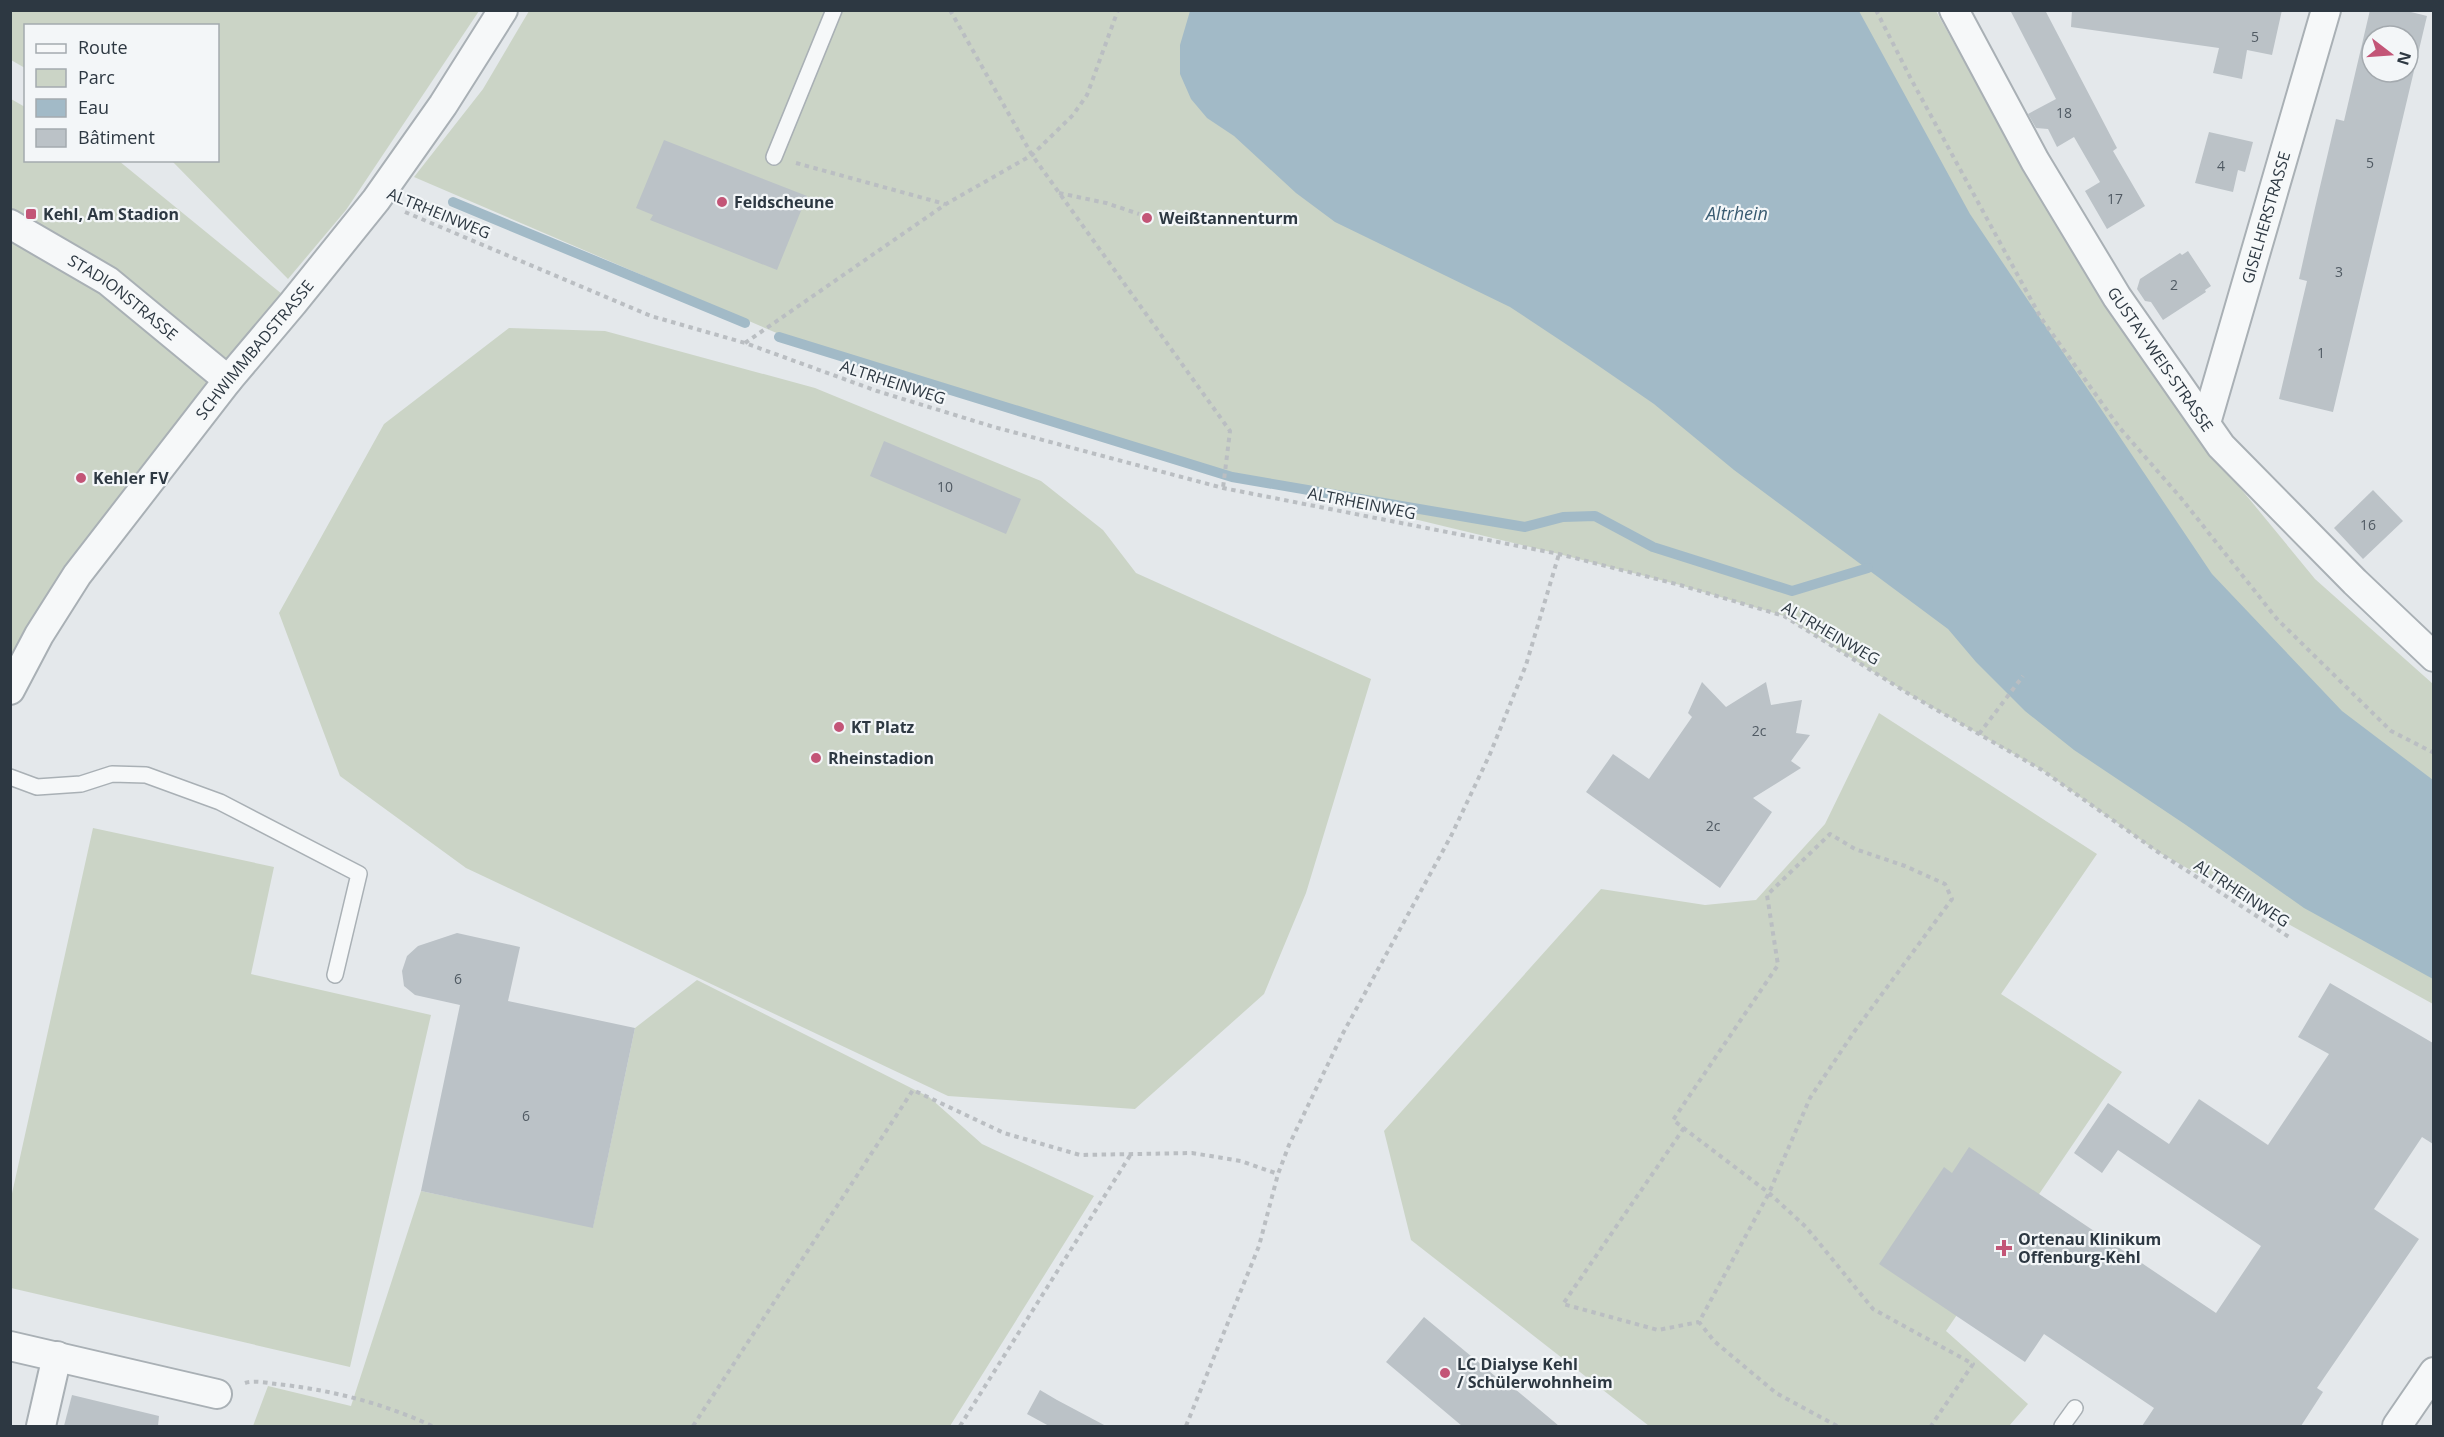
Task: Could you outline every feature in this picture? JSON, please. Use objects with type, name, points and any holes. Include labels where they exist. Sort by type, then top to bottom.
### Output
[{"type":"street","name":"SCHWIMMBADSTRASSE","points":[[10,690],[39,635],[77,575],[228,380],[376,200],[443,105],[502,10]]},
{"type":"street","name":"GUSTAV-WEIS-STRASSE","points":[[1954,10],[2035,161],[2105,278],[2206,423],[2230,455],[2355,582],[2433,657]]},
{"type":"street","name":"GISELHERSTRASSE","points":[[2206,423],[2326,10]]},
{"type":"street","name":"STADIONSTRASSE","points":[[10,224],[108,281],[228,380]]},
{"type":"street","points":[[10,1346],[217,1394]]},
{"type":"street","points":[[41,1426],[57,1356]]},
{"type":"street","points":[[2397,1426],[2433,1372]]},
{"type":"lane","points":[[774,157],[834,10]]},
{"type":"lane","points":[[10,777],[37,788],[81,784],[112,774],[146,775],[220,802],[359,874],[335,975]]},
{"type":"lane","points":[[2062,1426],[2075,1408]]},
{"type":"path","points":[[950,10],[1032,154],[1230,431],[1223,488]]},
{"type":"path","points":[[745,343],[946,204],[1032,154],[1073,115],[1088,95],[1118,10]]},
{"type":"path","points":[[1876,10],[2041,318],[2119,427],[2181,498],[2277,619],[2391,731],[2433,753]]},
{"type":"path","points":[[774,157],[946,204]]},
{"type":"path","points":[[1058,193],[1106,203],[1139,214]]},
{"type":"path","name":"ALTRHEINWEG","points":[[376,200],[651,316],[745,343],[877,391],[994,427],[1223,488],[1559,554],[1680,585],[1784,616],[1909,694],[2043,770],[2158,852],[2289,937]]},
{"type":"path","points":[[1186,1426],[1259,1246],[1278,1174],[1305,1110],[1342,1035],[1451,836],[1490,754],[1526,665],[1559,554]]},
{"type":"path","points":[[1979,734],[2023,676]]},
{"type":"path","points":[[1699,1322],[1769,1192],[1810,1098],[1854,1032],[1952,899],[1945,884],[1905,866],[1855,849],[1830,834],[1767,896],[1778,965],[1673,1120],[1769,1192],[1806,1227],[1872,1309],[1972,1364],[1930,1426]]},
{"type":"path","points":[[693,1426],[913,1090],[1004,1133],[1080,1155],[1192,1153],[1241,1161],[1278,1174]]},
{"type":"path","points":[[1684,1128],[1563,1304],[1658,1330],[1699,1322]]},
{"type":"path","points":[[960,1426],[1131,1153]]},
{"type":"path","points":[[1699,1322],[1714,1341],[1776,1393],[1837,1426]]},
{"type":"path","points":[[217,1394],[248,1381],[302,1387],[369,1401],[432,1426]]},
{"type":"green space","points":[[11,10],[479,11],[346,210],[288,279],[173,162],[219,162],[219,24],[24,24],[24,67],[11,60]]},
{"type":"green space","points":[[529,11],[1936,11],[2019,160],[2101,298],[2191,428],[2315,579],[2433,684],[2433,1004],[2158,852],[2042,770],[1909,694],[1784,616],[1680,585],[1559,554],[1240,477],[786,337],[414,177],[483,89]]},
{"type":"green space","name":"Kehler FV","points":[[11,99],[24,106],[24,162],[120,162],[293,303],[228,380],[11,690]]},
{"type":"green space","name":"KT Platz","points":[[509,328],[605,331],[815,388],[1041,481],[1103,530],[1136,573],[1371,679],[1306,893],[1264,994],[1135,1109],[948,1096],[466,868],[340,776],[279,613],[384,424]]},
{"type":"green space","points":[[1879,713],[2097,854],[2001,994],[2122,1072],[1946,1331],[2028,1404],[2009,1426],[1649,1426],[1411,1240],[1384,1131],[1601,889],[1705,905],[1756,900],[1825,824]]},
{"type":"green space","points":[[93,828],[274,867],[251,974],[431,1015],[350,1367],[11,1288],[11,1198]]},
{"type":"green space","points":[[697,980],[929,1097],[982,1144],[1094,1196],[950,1426],[253,1426],[268,1386],[351,1406],[421,1191],[593,1227],[635,1028]]},
{"type":"water","name":"Altrhein","points":[[1190,11],[1859,11],[1970,214],[2212,574],[2342,711],[2433,780],[2433,979],[2304,908],[2074,750],[2025,711],[1976,662],[1948,629],[1734,470],[1654,404],[1510,307],[1335,222],[1296,193],[1234,136],[1207,118],[1191,99],[1180,74],[1180,45]]},
{"type":"building","points":[[2010,10],[2045,10],[2117,148],[2113,151],[2145,206],[2107,229],[2085,191],[2100,182],[2074,137],[2057,147],[2048,129],[2036,128],[2028,114],[2056,99]]},
{"type":"building","points":[[2072,10],[2282,10],[2272,55],[2247,50],[2242,79],[2213,73],[2219,48],[2071,27]]},
{"type":"building","points":[[2370,10],[2403,10],[2427,16],[2420,45],[2420,24],[2367,24]]},
{"type":"building","points":[[2360,53],[2360,84],[2411,84],[2333,412],[2279,399],[2307,281],[2299,279],[2336,119],[2344,121]]},
{"type":"building","points":[[2209,132],[2253,142],[2245,172],[2238,170],[2233,192],[2195,183]]},
{"type":"building","name":"Feldscheune","points":[[664,140],[807,196],[777,270],[650,220],[653,215],[636,208]]},
{"type":"building","points":[[2188,251],[2211,286],[2205,290],[2206,292],[2163,320],[2151,302],[2145,301],[2137,289],[2140,279],[2180,253],[2182,255]]},
{"type":"building","points":[[884,441],[1021,499],[1006,534],[870,476]]},
{"type":"building","points":[[2373,490],[2403,521],[2363,559],[2334,528]]},
{"type":"building","points":[[1702,682],[1726,707],[1766,682],[1771,705],[1802,700],[1796,733],[1810,735],[1791,761],[1801,768],[1753,798],[1772,812],[1720,888],[1586,792],[1613,754],[1649,779],[1692,717],[1688,713]]},
{"type":"building","points":[[457,933],[520,947],[508,1001],[635,1028],[593,1228],[421,1191],[460,1005],[415,995],[404,986],[402,971],[407,956],[418,946]]},
{"type":"building","name":"Ortenau Klinikum Offenburg-Kehl","points":[[2330,983],[2433,1043],[2433,1144],[2422,1137],[2374,1209],[2419,1239],[2317,1388],[2323,1392],[2301,1426],[2142,1426],[2154,1408],[2044,1334],[2025,1362],[1879,1264],[1944,1167],[1952,1173],[1969,1147],[2216,1313],[2261,1246],[2118,1150],[2102,1173],[2074,1153],[2108,1103],[2169,1144],[2199,1099],[2268,1145],[2329,1054],[2298,1037]]},
{"type":"building","name":"LC Dialyse Kehl / Schülerwohnheim","points":[[1424,1317],[1559,1426],[1462,1426],[1386,1362]]},
{"type":"building","points":[[1040,1390],[1106,1426],[1049,1426],[1027,1414]]},
{"type":"building","points":[[72,1395],[159,1416],[158,1426],[64,1426]]},
{"type":"waterway","points":[[453,202],[745,323]]},
{"type":"waterway","points":[[779,337],[1232,477],[1525,527],[1563,517],[1595,516],[1653,547],[1792,591],[1868,568]]},
{"type":"place","name":"Feldscheune","points":[[722,202]]},
{"type":"place","name":"Kehl, Am Stadion","points":[[31,214]]},
{"type":"place","name":"Weißtannenturm","points":[[1147,218]]},
{"type":"place","name":"Kehler FV","points":[[81,478]]},
{"type":"place","name":"KT Platz","points":[[839,727]]},
{"type":"place","name":"Rheinstadion","points":[[816,758]]},
{"type":"place","name":"Ortenau Klinikum Offenburg-Kehl","points":[[2004,1248]]},
{"type":"place","name":"LC Dialyse Kehl / Schülerwohnheim","points":[[1445,1373]]}]
